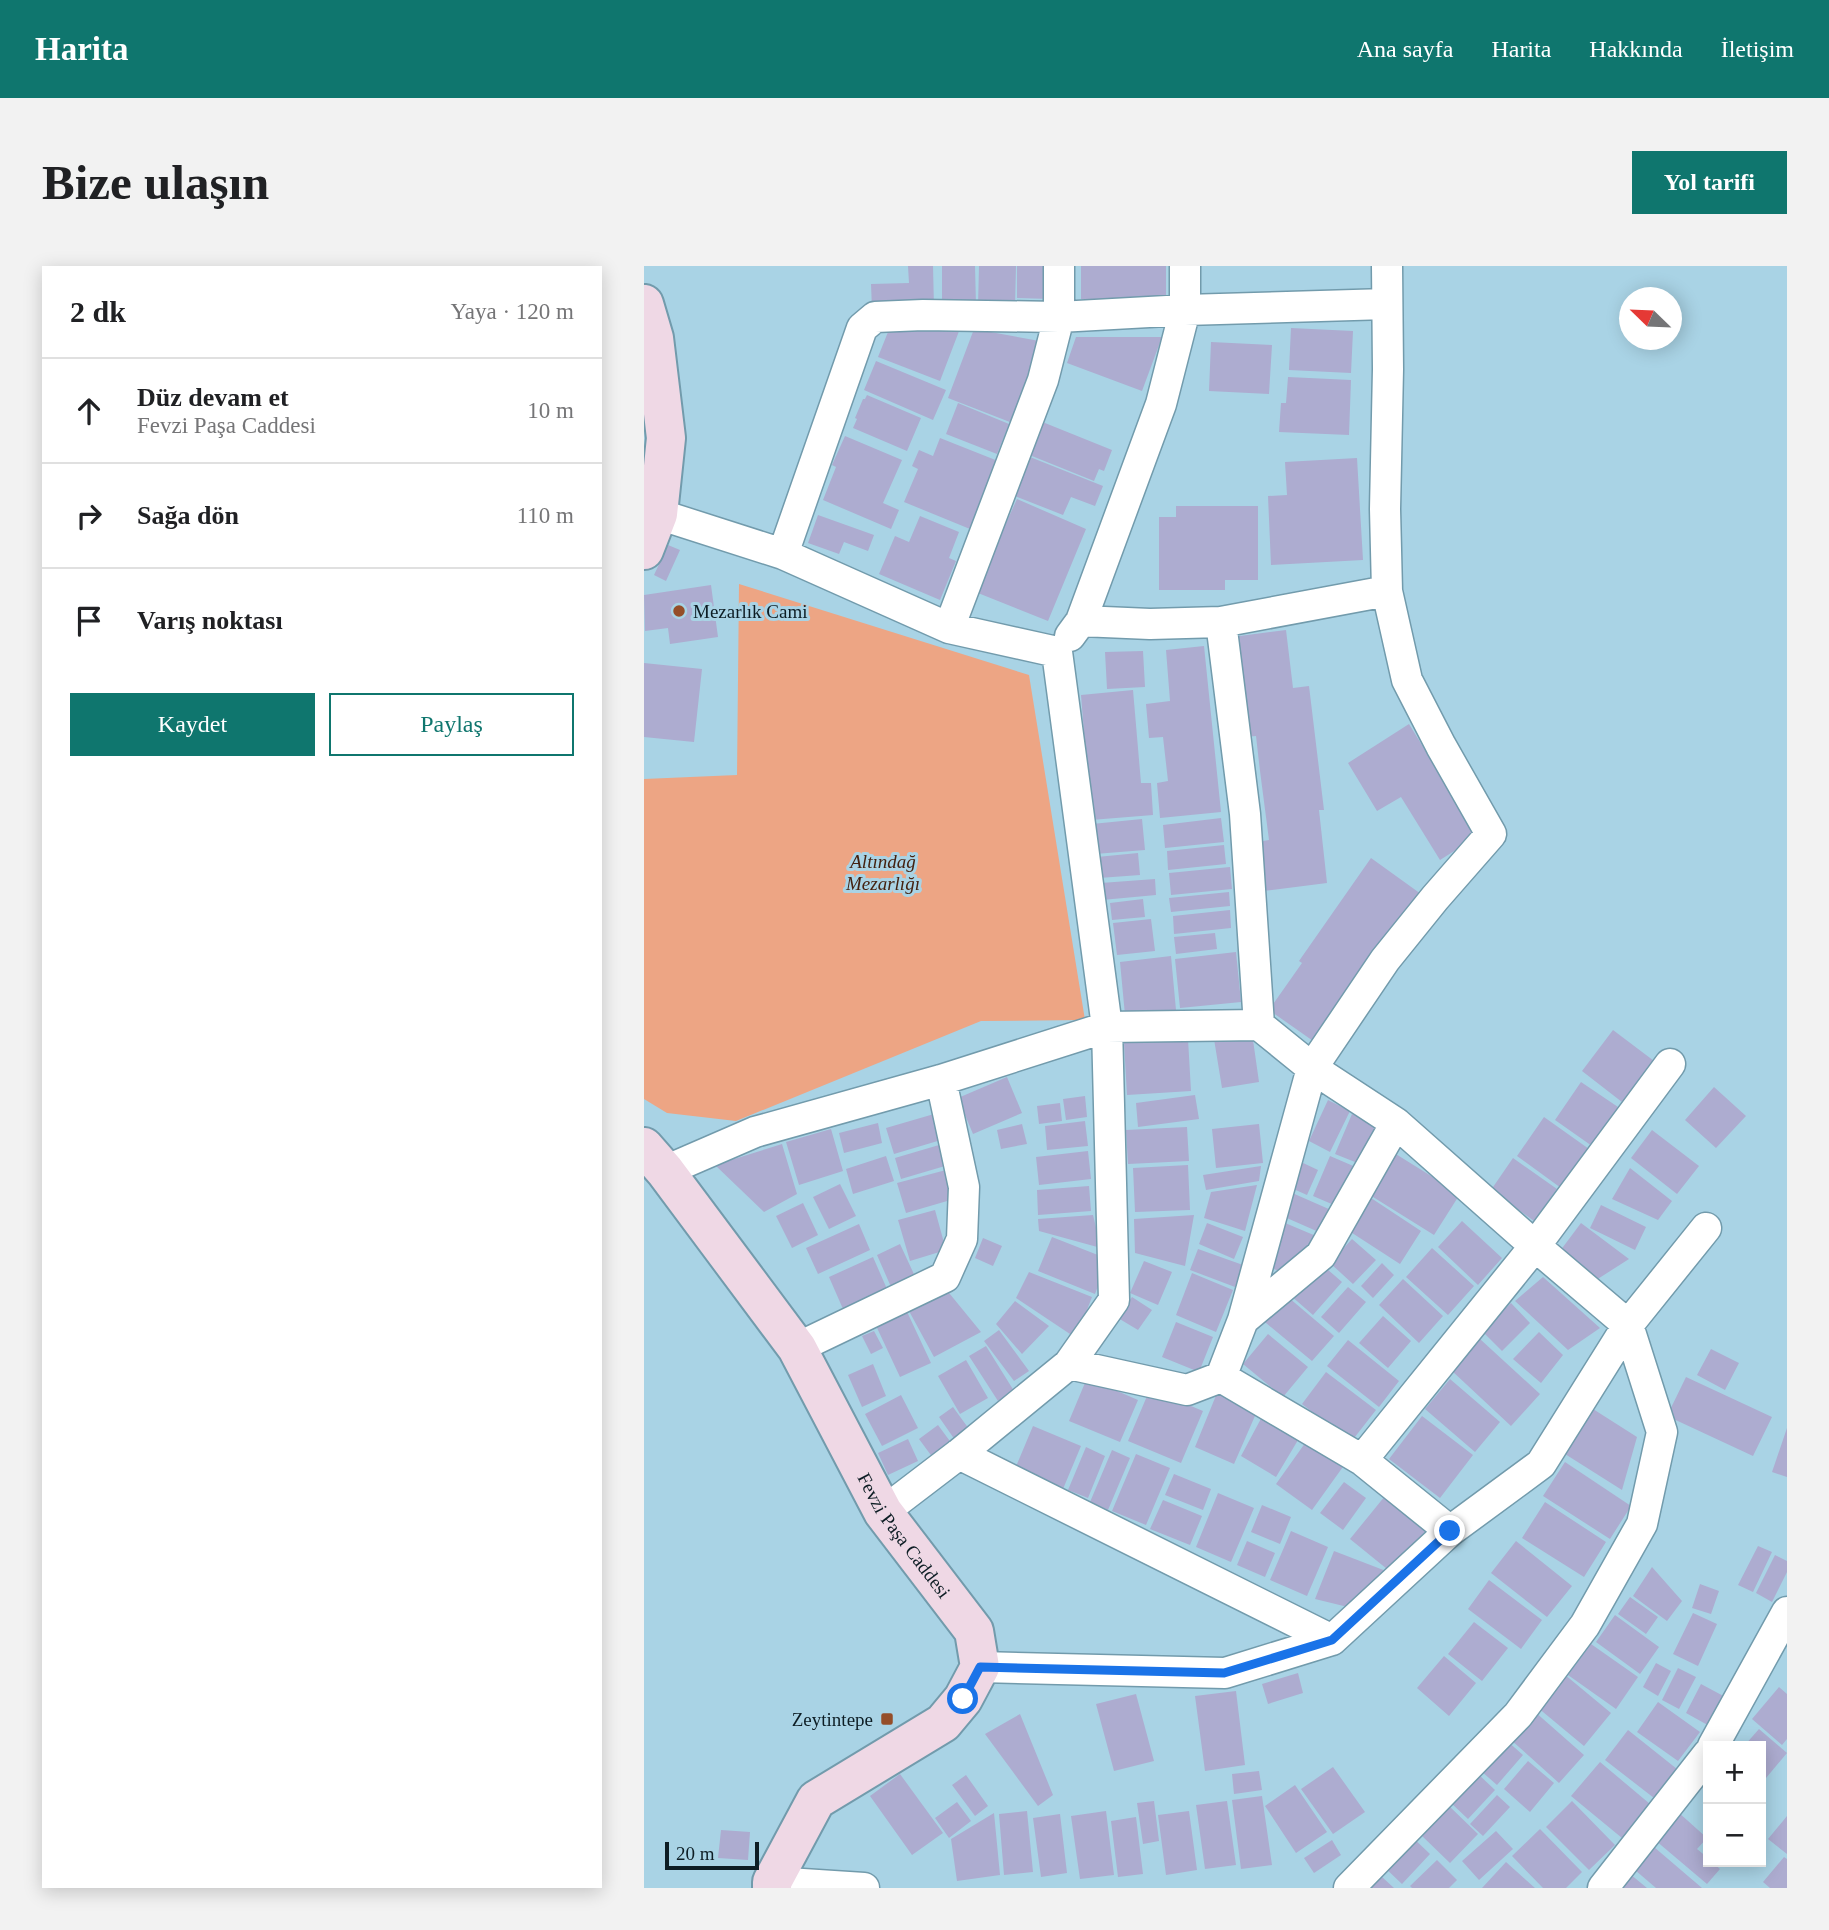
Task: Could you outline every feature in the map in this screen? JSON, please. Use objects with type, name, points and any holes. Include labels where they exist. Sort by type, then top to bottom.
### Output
[{"type":"street","points":[[949,628],[1043,380],[1059,317],[1059,266]]},
{"type":"street","points":[[883,1511],[960,1454],[1069,1364],[1114,1300],[1107,1027],[1057,652],[1081,621],[1161,404],[1185,310],[1185,266]]},
{"type":"street","points":[[1069,1364],[1187,1390],[1221,1377],[1244,1320],[1312,1068],[1385,960],[1434,898],[1491,834],[1407,680],[1387,591],[1387,266]]},
{"type":"street","points":[[783,554],[862,328],[874,317],[1059,317],[1387,304]]},
{"type":"street","points":[[644,550],[658,514],[666,438],[647,332]]},
{"type":"street","points":[[658,514],[783,554],[949,628],[1057,652]]},
{"type":"street","points":[[1081,621],[1150,624],[1221,622],[1387,591]]},
{"type":"street","points":[[1221,622],[1245,814],[1259,1024]]},
{"type":"street","points":[[654,1159],[941,1080],[1107,1027],[1259,1024],[1312,1068],[1396,1123],[1628,1325],[1662,1433],[1642,1524],[1585,1625],[1518,1715],[1349,1888]]},
{"type":"street","points":[[1362,1460],[1535,1246],[1670,1064]]},
{"type":"street","points":[[797,1348],[945,1277],[962,1239],[964,1187],[941,1080]]},
{"type":"street","points":[[1244,1320],[1321,1255],[1396,1123]]},
{"type":"street","name":"Fevzi Paşa Caddesi","points":[[654,1159],[797,1348],[883,1511],[974,1631],[980,1667]]},
{"type":"street","points":[[864,1888],[772,1885],[816,1800],[943,1723],[963,1699],[980,1667],[1224,1673],[1332,1640],[1450,1531],[1541,1464],[1628,1325],[1706,1228]]},
{"type":"street","points":[[1221,1377],[1362,1460],[1450,1531]]},
{"type":"street","points":[[960,1454],[1332,1640]]},
{"type":"street","points":[[1716,1741],[1787,1612]]},
{"type":"street","points":[[1603,1888],[1703,1760]]},
{"type":"green space","name":"Altındağ Mezarlığı","points":[[739,584],[1029,675],[1085,1020],[981,1021],[736,1121],[667,1113],[644,1099],[644,779],[737,775]]},
{"type":"building","points":[[908,266],[933,266],[934,308],[872,309],[871,284],[909,283]]},
{"type":"building","points":[[942,266],[975,266],[976,305],[942,305]]},
{"type":"building","points":[[979,266],[1016,266],[1015,306],[978,306]]},
{"type":"building","points":[[1017,266],[1050,266],[1050,299],[1017,298]]},
{"type":"building","points":[[1081,266],[1166,266],[1166,300],[1081,299]]},
{"type":"building","points":[[961,326],[940,381],[878,357],[890,327]]},
{"type":"building","points":[[1291,328],[1353,331],[1351,373],[1289,370]]},
{"type":"building","points":[[974,329],[1045,342],[1015,424],[948,398]]},
{"type":"building","points":[[1076,337],[1162,337],[1142,391],[1067,363]]},
{"type":"building","points":[[1211,342],[1272,345],[1269,394],[1209,391]]},
{"type":"building","points":[[876,361],[946,390],[933,420],[864,390]]},
{"type":"building","points":[[1288,377],[1351,380],[1349,435],[1279,432],[1281,403],[1286,403]]},
{"type":"building","points":[[867,395],[921,418],[907,451],[853,428],[863,399]]},
{"type":"building","points":[[958,403],[1009,424],[997,454],[946,434]]},
{"type":"building","points":[[1040,421],[1112,450],[1104,471],[1099,469],[1094,481],[1027,454]]},
{"type":"building","points":[[845,436],[902,460],[883,503],[899,510],[891,529],[823,500],[836,467],[832,465]]},
{"type":"building","points":[[940,438],[998,461],[970,529],[904,502],[918,469],[912,466],[919,450],[933,456]]},
{"type":"building","points":[[1030,457],[1103,486],[1095,506],[1071,497],[1063,515],[1015,496]]},
{"type":"building","points":[[1357,458],[1363,560],[1271,565],[1268,496],[1287,495],[1285,462]]},
{"type":"building","points":[[1017,499],[1086,529],[1048,621],[968,589],[998,520],[1006,523]]},
{"type":"building","points":[[1176,506],[1258,506],[1258,580],[1225,580],[1225,590],[1159,590],[1159,517],[1176,517]]},
{"type":"building","points":[[818,515],[874,535],[868,551],[844,542],[839,554],[808,543]]},
{"type":"building","points":[[920,516],[959,532],[949,558],[956,561],[940,600],[879,574],[895,536],[909,542]]},
{"type":"building","points":[[668,545],[680,550],[666,581],[654,575]]},
{"type":"building","name":"Mezarlık Cami","points":[[711,585],[718,637],[670,644],[668,628],[645,631],[644,595]]},
{"type":"building","points":[[1286,630],[1293,688],[1309,686],[1324,810],[1319,810],[1327,883],[1263,891],[1257,842],[1269,840],[1256,736],[1245,737],[1232,637]]},
{"type":"building","points":[[1204,646],[1221,812],[1160,818],[1157,783],[1168,781],[1163,737],[1149,738],[1146,704],[1170,701],[1166,650]]},
{"type":"building","points":[[1143,651],[1145,687],[1107,689],[1105,652]]},
{"type":"building","points":[[644,663],[702,669],[694,742],[644,737]]},
{"type":"building","points":[[1133,690],[1141,783],[1151,783],[1153,815],[1091,820],[1081,695]]},
{"type":"building","points":[[1409,724],[1478,836],[1440,860],[1401,797],[1377,811],[1348,763]]},
{"type":"building","points":[[1221,818],[1224,842],[1165,848],[1163,825]]},
{"type":"building","points":[[1142,819],[1145,850],[1095,854],[1092,824]]},
{"type":"building","points":[[1224,845],[1226,864],[1168,870],[1167,851]]},
{"type":"building","points":[[1138,853],[1140,875],[1099,878],[1097,857]]},
{"type":"building","points":[[1371,858],[1421,894],[1316,1043],[1269,1010],[1302,963],[1299,961]]},
{"type":"building","points":[[1230,867],[1232,889],[1171,895],[1169,873]]},
{"type":"building","points":[[1155,879],[1156,895],[1102,900],[1101,883]]},
{"type":"building","points":[[1229,892],[1230,906],[1171,912],[1169,898]]},
{"type":"building","points":[[1143,899],[1145,917],[1112,920],[1110,903]]},
{"type":"building","points":[[1230,910],[1231,928],[1174,934],[1173,916]]},
{"type":"building","points":[[1151,919],[1155,951],[1117,955],[1113,923]]},
{"type":"building","points":[[1215,933],[1217,949],[1176,954],[1174,937]]},
{"type":"building","points":[[1236,952],[1241,1002],[1180,1008],[1175,959]]},
{"type":"building","points":[[1171,956],[1176,1010],[1125,1015],[1120,962]]},
{"type":"building","points":[[1613,1030],[1662,1067],[1631,1109],[1582,1071]]},
{"type":"building","points":[[1252,1033],[1259,1082],[1222,1088],[1214,1039]]},
{"type":"building","points":[[1188,1039],[1191,1091],[1127,1095],[1124,1043]]},
{"type":"building","points":[[1007,1077],[1022,1113],[973,1134],[958,1098]]},
{"type":"building","points":[[1581,1082],[1618,1107],[1592,1146],[1555,1120]]},
{"type":"building","points":[[1714,1087],[1746,1116],[1716,1148],[1685,1120]]},
{"type":"building","points":[[1195,1095],[1199,1119],[1138,1127],[1136,1103]]},
{"type":"building","points":[[1085,1096],[1087,1117],[1066,1120],[1063,1099]]},
{"type":"building","points":[[1328,1100],[1350,1111],[1330,1152],[1309,1141]]},
{"type":"building","points":[[1060,1103],[1062,1121],[1039,1124],[1037,1106]]},
{"type":"building","points":[[934,1114],[941,1140],[894,1154],[886,1128]]},
{"type":"building","points":[[1352,1114],[1381,1127],[1365,1166],[1335,1154]]},
{"type":"building","points":[[1544,1117],[1589,1149],[1561,1188],[1517,1156]]},
{"type":"building","points":[[1085,1121],[1088,1146],[1047,1150],[1045,1126]]},
{"type":"building","points":[[878,1123],[882,1143],[844,1153],[839,1133]]},
{"type":"building","points":[[1022,1124],[1027,1144],[1001,1149],[997,1130]]},
{"type":"building","points":[[1259,1124],[1263,1163],[1216,1168],[1212,1129]]},
{"type":"building","points":[[1187,1127],[1189,1161],[1128,1164],[1126,1130]]},
{"type":"building","points":[[831,1129],[843,1171],[799,1185],[786,1142]]},
{"type":"building","points":[[1652,1130],[1699,1166],[1677,1194],[1631,1158]]},
{"type":"building","points":[[782,1144],[797,1194],[764,1212],[715,1165]]},
{"type":"building","points":[[939,1145],[945,1166],[901,1179],[895,1158]]},
{"type":"building","points":[[1088,1151],[1091,1179],[1039,1185],[1036,1157]]},
{"type":"building","points":[[1391,1151],[1460,1194],[1434,1235],[1365,1192]]},
{"type":"building","points":[[886,1156],[894,1181],[853,1194],[846,1169]]},
{"type":"building","points":[[1330,1156],[1358,1168],[1341,1208],[1313,1196]]},
{"type":"building","points":[[1513,1158],[1557,1189],[1534,1221],[1491,1190]]},
{"type":"building","points":[[1301,1162],[1318,1170],[1307,1195],[1289,1187]]},
{"type":"building","points":[[1188,1165],[1190,1210],[1135,1212],[1133,1168]]},
{"type":"building","points":[[1261,1166],[1259,1181],[1206,1190],[1203,1175]]},
{"type":"building","points":[[1630,1168],[1672,1201],[1658,1220],[1612,1199]]},
{"type":"building","points":[[946,1170],[954,1199],[906,1213],[897,1183]]},
{"type":"building","points":[[840,1184],[856,1216],[829,1229],[813,1197]]},
{"type":"building","points":[[1257,1185],[1245,1231],[1204,1218],[1211,1192]]},
{"type":"building","points":[[1089,1186],[1091,1211],[1038,1215],[1037,1190]]},
{"type":"building","points":[[1290,1192],[1331,1210],[1321,1233],[1280,1215]]},
{"type":"building","points":[[1368,1196],[1421,1231],[1400,1264],[1346,1229]]},
{"type":"building","points":[[803,1203],[818,1235],[792,1248],[776,1216]]},
{"type":"building","points":[[1601,1205],[1646,1227],[1635,1250],[1590,1228]]},
{"type":"building","points":[[935,1210],[946,1250],[910,1261],[898,1220]]},
{"type":"building","points":[[1093,1215],[1101,1248],[1039,1231],[1038,1219]]},
{"type":"building","points":[[1194,1215],[1185,1266],[1135,1253],[1134,1219]]},
{"type":"building","points":[[1278,1220],[1316,1236],[1289,1275],[1261,1264]]},
{"type":"building","points":[[1462,1221],[1502,1258],[1478,1285],[1438,1247]]},
{"type":"building","points":[[1207,1223],[1243,1237],[1234,1259],[1199,1244]]},
{"type":"building","points":[[1581,1223],[1629,1259],[1593,1282],[1557,1255]]},
{"type":"building","points":[[859,1224],[870,1250],[818,1274],[806,1248]]},
{"type":"building","points":[[1052,1237],[1108,1259],[1095,1294],[1038,1271]]},
{"type":"building","points":[[983,1238],[1002,1246],[993,1266],[975,1258]]},
{"type":"building","points":[[1352,1239],[1376,1260],[1353,1284],[1330,1263]]},
{"type":"building","points":[[900,1244],[919,1285],[895,1296],[877,1255]]},
{"type":"building","points":[[1432,1248],[1474,1286],[1448,1315],[1406,1277]]},
{"type":"building","points":[[1198,1249],[1243,1265],[1235,1287],[1190,1270]]},
{"type":"building","points":[[873,1257],[887,1289],[843,1309],[829,1277]]},
{"type":"building","points":[[1144,1261],[1172,1272],[1158,1305],[1130,1293]]},
{"type":"building","points":[[1319,1262],[1342,1282],[1313,1315],[1290,1295]]},
{"type":"building","points":[[1382,1263],[1394,1275],[1373,1298],[1361,1286]]},
{"type":"building","points":[[1029,1272],[1092,1297],[1076,1338],[1016,1298]]},
{"type":"building","points":[[1192,1273],[1233,1290],[1216,1332],[1176,1315]]},
{"type":"building","points":[[1543,1277],[1600,1328],[1568,1350],[1515,1301]]},
{"type":"building","points":[[1403,1279],[1443,1316],[1419,1343],[1379,1305]]},
{"type":"building","points":[[1348,1287],[1366,1302],[1339,1333],[1321,1317]]},
{"type":"building","points":[[945,1288],[981,1332],[934,1357],[909,1311]]},
{"type":"building","points":[[1282,1292],[1334,1336],[1312,1361],[1260,1318]]},
{"type":"building","points":[[1132,1297],[1152,1310],[1138,1330],[1118,1318]]},
{"type":"building","points":[[902,1301],[931,1363],[900,1377],[871,1315]]},
{"type":"building","points":[[1015,1301],[1049,1326],[1022,1354],[996,1324]]},
{"type":"building","points":[[1511,1303],[1530,1323],[1502,1351],[1482,1331]]},
{"type":"building","points":[[1383,1316],[1411,1341],[1388,1368],[1359,1343]]},
{"type":"building","points":[[1176,1322],[1213,1337],[1199,1372],[1162,1357]]},
{"type":"building","points":[[999,1330],[1029,1371],[1014,1381],[984,1341]]},
{"type":"building","points":[[874,1331],[883,1348],[871,1354],[862,1336]]},
{"type":"building","points":[[1539,1332],[1563,1355],[1541,1383],[1513,1359]]},
{"type":"building","points":[[1268,1334],[1308,1367],[1283,1397],[1243,1364]]},
{"type":"building","points":[[1480,1339],[1540,1394],[1511,1426],[1451,1370]]},
{"type":"building","points":[[1348,1340],[1399,1381],[1379,1407],[1327,1366]]},
{"type":"building","points":[[986,1346],[1014,1391],[998,1401],[969,1356]]},
{"type":"building","points":[[1711,1349],[1739,1363],[1725,1390],[1697,1375]]},
{"type":"building","points":[[966,1360],[988,1398],[960,1414],[938,1376]]},
{"type":"building","points":[[873,1364],[886,1396],[862,1407],[848,1375]]},
{"type":"building","points":[[1326,1372],[1376,1410],[1351,1442],[1302,1404]]},
{"type":"building","points":[[1686,1377],[1772,1417],[1753,1456],[1667,1416]]},
{"type":"building","points":[[1087,1378],[1138,1400],[1120,1442],[1069,1421]]},
{"type":"building","points":[[1450,1379],[1500,1422],[1475,1452],[1425,1409]]},
{"type":"building","points":[[1150,1389],[1203,1411],[1181,1463],[1128,1441]]},
{"type":"building","points":[[1217,1393],[1258,1409],[1234,1464],[1195,1447]]},
{"type":"building","points":[[901,1395],[918,1428],[882,1446],[865,1414]]},
{"type":"building","points":[[953,1407],[969,1429],[955,1440],[939,1417]]},
{"type":"building","points":[[1593,1409],[1637,1437],[1622,1490],[1565,1454]]},
{"type":"building","points":[[1264,1413],[1301,1435],[1276,1477],[1241,1456]]},
{"type":"building","points":[[1422,1416],[1473,1455],[1440,1498],[1389,1459]]},
{"type":"building","points":[[938,1425],[955,1448],[936,1462],[919,1439]]},
{"type":"building","points":[[1033,1426],[1081,1446],[1063,1489],[1015,1469]]},
{"type":"building","points":[[1787,1428],[1787,1477],[1772,1472]]},
{"type":"building","points":[[908,1439],[918,1461],[888,1475],[878,1453]]},
{"type":"building","points":[[1308,1439],[1345,1464],[1312,1510],[1276,1484]]},
{"type":"building","points":[[1086,1447],[1105,1456],[1088,1498],[1068,1490]]},
{"type":"building","points":[[1112,1450],[1130,1458],[1108,1510],[1090,1502]]},
{"type":"building","points":[[1136,1454],[1170,1468],[1146,1525],[1112,1511]]},
{"type":"building","points":[[1565,1462],[1631,1506],[1610,1539],[1543,1496]]},
{"type":"building","points":[[1174,1474],[1211,1489],[1203,1510],[1165,1495]]},
{"type":"building","points":[[1344,1482],[1366,1498],[1343,1530],[1320,1513]]},
{"type":"building","points":[[1218,1493],[1254,1508],[1231,1562],[1196,1547]]},
{"type":"building","points":[[1385,1496],[1427,1530],[1387,1569],[1350,1539]]},
{"type":"building","points":[[1163,1500],[1202,1516],[1190,1545],[1150,1529]]},
{"type":"building","points":[[1545,1502],[1606,1542],[1584,1577],[1522,1538]]},
{"type":"building","points":[[1262,1505],[1291,1517],[1280,1544],[1251,1532]]},
{"type":"building","points":[[1291,1531],[1328,1547],[1307,1596],[1270,1580]]},
{"type":"building","points":[[1247,1541],[1275,1553],[1265,1577],[1237,1565]]},
{"type":"building","points":[[1516,1541],[1572,1586],[1547,1617],[1491,1573]]},
{"type":"building","points":[[1758,1546],[1772,1552],[1753,1592],[1738,1585]]},
{"type":"building","points":[[1334,1551],[1386,1571],[1356,1609],[1315,1599]]},
{"type":"building","points":[[1775,1555],[1787,1561],[1787,1572],[1772,1602],[1756,1593]]},
{"type":"building","points":[[1652,1567],[1682,1601],[1667,1621],[1633,1596]]},
{"type":"building","points":[[1489,1580],[1542,1620],[1521,1649],[1468,1609]]},
{"type":"building","points":[[1700,1584],[1719,1591],[1711,1614],[1692,1608]]},
{"type":"building","points":[[1630,1597],[1658,1617],[1646,1634],[1618,1614]]},
{"type":"building","points":[[1693,1613],[1717,1624],[1698,1666],[1673,1654]]},
{"type":"building","points":[[1615,1615],[1659,1647],[1640,1674],[1596,1642]]},
{"type":"building","points":[[1474,1622],[1508,1648],[1482,1681],[1448,1654]]},
{"type":"building","points":[[1591,1644],[1638,1677],[1616,1709],[1568,1675]]},
{"type":"building","points":[[1444,1656],[1476,1683],[1449,1716],[1417,1688]]},
{"type":"building","points":[[1656,1663],[1671,1671],[1658,1696],[1643,1687]]},
{"type":"building","points":[[1678,1668],[1696,1677],[1679,1709],[1662,1700]]},
{"type":"building","points":[[1298,1673],[1303,1693],[1268,1704],[1262,1684]]},
{"type":"building","points":[[1564,1674],[1611,1713],[1584,1746],[1537,1707]]},
{"type":"building","points":[[1701,1684],[1729,1699],[1713,1728],[1686,1713]]},
{"type":"building","points":[[1779,1687],[1787,1694],[1787,1739],[1782,1745],[1752,1719]]},
{"type":"building","points":[[1236,1691],[1245,1765],[1205,1771],[1195,1696]]},
{"type":"building","points":[[1136,1694],[1154,1761],[1114,1771],[1096,1704]]},
{"type":"building","points":[[1658,1702],[1700,1732],[1678,1761],[1637,1732]]},
{"type":"building","points":[[1534,1711],[1584,1755],[1559,1783],[1510,1739]]},
{"type":"building","points":[[1020,1714],[1053,1795],[1038,1806],[985,1734]]},
{"type":"building","points":[[1759,1729],[1787,1753],[1766,1778],[1766,1741],[1748,1741]]},
{"type":"building","points":[[1628,1730],[1677,1769],[1654,1798],[1605,1760]]},
{"type":"building","points":[[1506,1740],[1523,1755],[1497,1785],[1480,1770]]},
{"type":"building","points":[[1528,1761],[1554,1783],[1530,1812],[1504,1789]]},
{"type":"building","points":[[1600,1762],[1650,1804],[1622,1838],[1571,1796]]},
{"type":"building","points":[[1333,1767],[1365,1812],[1333,1834],[1301,1789]]},
{"type":"building","points":[[1259,1771],[1262,1790],[1234,1794],[1232,1774]]},
{"type":"building","points":[[1477,1773],[1495,1790],[1468,1819],[1450,1802]]},
{"type":"building","points":[[900,1774],[943,1833],[912,1855],[870,1796]]},
{"type":"building","points":[[966,1775],[988,1806],[975,1816],[952,1785]]},
{"type":"building","points":[[1295,1785],[1327,1832],[1296,1853],[1265,1806]]},
{"type":"building","points":[[1497,1795],[1510,1807],[1483,1836],[1470,1824]]},
{"type":"building","points":[[1262,1796],[1272,1865],[1241,1869],[1232,1800]]},
{"type":"building","points":[[1154,1801],[1159,1841],[1143,1844],[1137,1803]]},
{"type":"building","points":[[1227,1801],[1236,1865],[1205,1869],[1196,1805]]},
{"type":"building","points":[[1572,1801],[1615,1845],[1589,1870],[1546,1827]]},
{"type":"building","points":[[957,1802],[971,1821],[949,1838],[935,1818]]},
{"type":"building","points":[[1448,1805],[1478,1834],[1450,1863],[1420,1834]]},
{"type":"building","points":[[1027,1811],[1033,1872],[1004,1875],[999,1814]]},
{"type":"building","points":[[1106,1811],[1114,1875],[1080,1879],[1071,1816]]},
{"type":"building","points":[[1189,1811],[1197,1870],[1166,1875],[1158,1815]]},
{"type":"building","points":[[1678,1812],[1703,1834],[1703,1842],[1697,1849],[1703,1854],[1703,1867],[1720,1869],[1707,1884],[1655,1840]]},
{"type":"building","points":[[994,1813],[1000,1875],[957,1881],[951,1839]]},
{"type":"building","points":[[1060,1814],[1067,1873],[1041,1877],[1033,1818]]},
{"type":"building","points":[[1787,1816],[1787,1854],[1768,1839]]},
{"type":"building","points":[[1136,1817],[1143,1874],[1118,1877],[1111,1821]]},
{"type":"building","points":[[1540,1829],[1582,1872],[1566,1888],[1543,1888],[1512,1856]]},
{"type":"building","points":[[721,1830],[750,1832],[748,1860],[718,1858]]},
{"type":"building","points":[[1496,1831],[1513,1849],[1479,1880],[1462,1861]]},
{"type":"building","points":[[1409,1834],[1430,1854],[1402,1884],[1381,1864]]},
{"type":"building","points":[[1332,1840],[1341,1855],[1314,1873],[1304,1858]]},
{"type":"building","points":[[1654,1847],[1702,1888],[1656,1888],[1635,1870]]},
{"type":"building","points":[[1784,1857],[1787,1859],[1787,1888],[1770,1888],[1763,1882]]},
{"type":"building","points":[[1437,1860],[1457,1880],[1449,1888],[1412,1888],[1410,1886]]},
{"type":"building","points":[[1506,1862],[1535,1888],[1482,1888]]},
{"type":"building","points":[[1630,1874],[1647,1888],[1619,1888]]},
{"type":"building","points":[[1381,1876],[1394,1888],[1369,1888]]},
{"type":"place","name":"Mezarlık Cami","points":[[679,611]]},
{"type":"place","name":"Zeytintepe","points":[[887,1719]]},
{"type":"route","points":[[963,1699],[980,1667],[1224,1673],[1332,1640],[1450,1531]]}]
